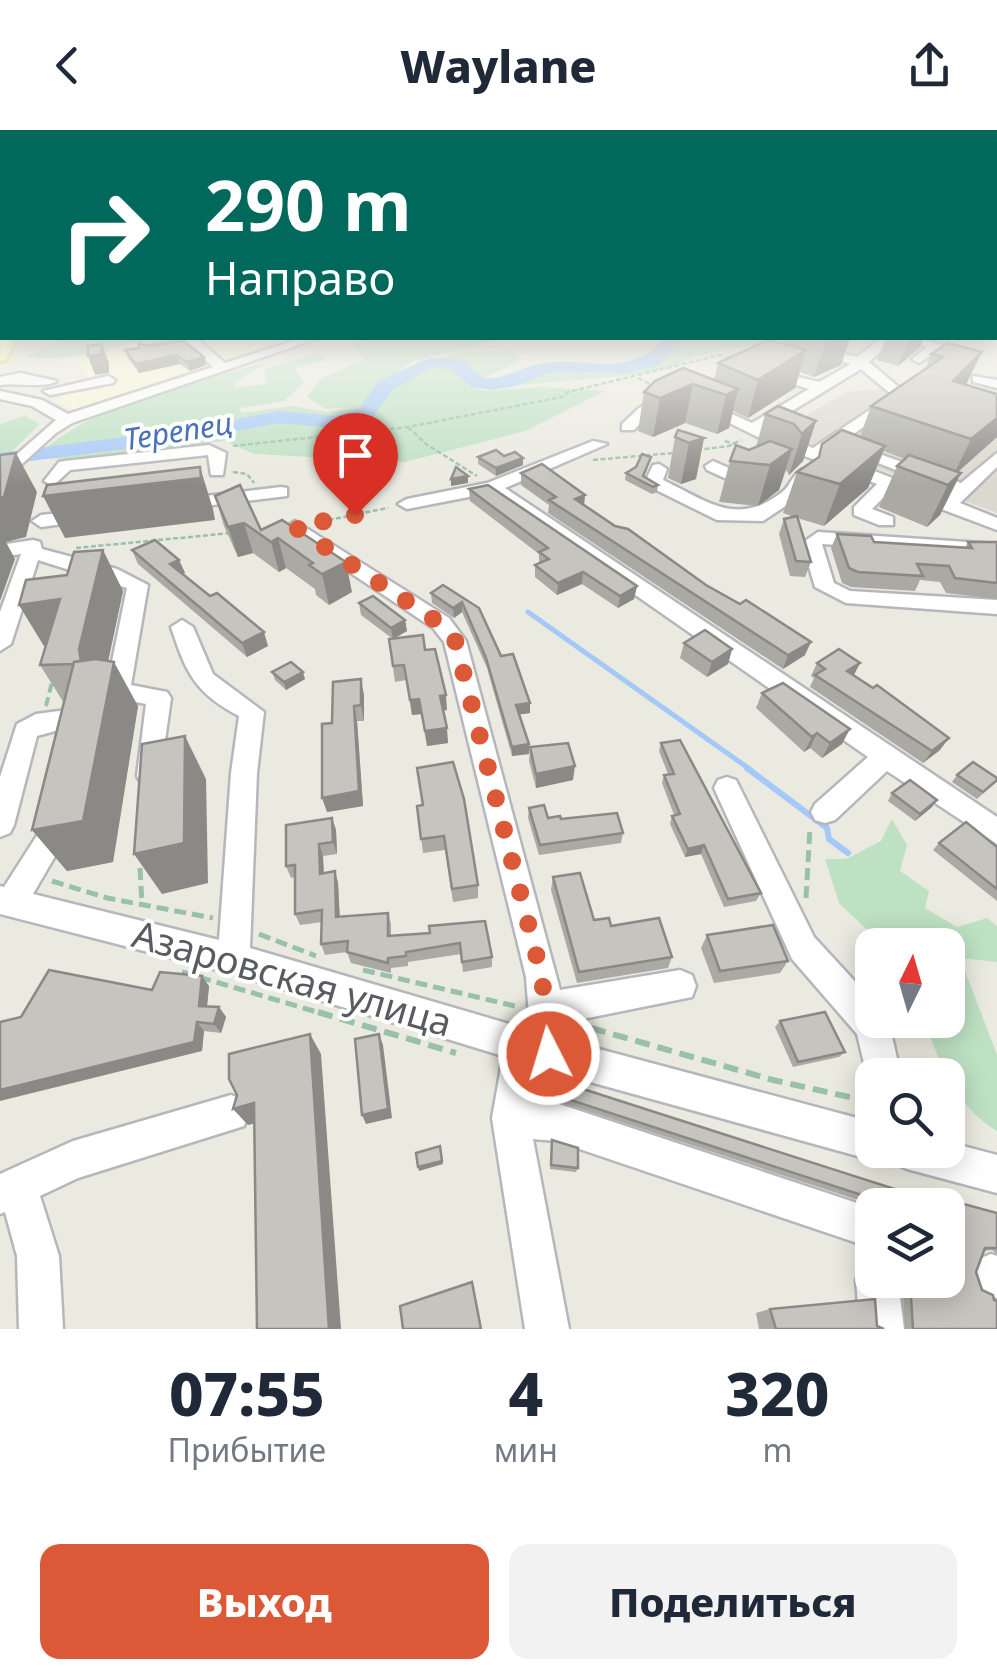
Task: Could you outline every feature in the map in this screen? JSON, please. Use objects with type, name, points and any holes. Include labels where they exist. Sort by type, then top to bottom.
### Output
[{"type":"street","points":[[123,374],[123,380],[141,395]]},
{"type":"street","points":[[2,481],[50,430],[67,420],[141,395],[185,374]]},
{"type":"street","points":[[776,374],[819,387]]},
{"type":"street","points":[[757,429],[842,374]]},
{"type":"street","points":[[659,469],[654,482],[722,516],[763,515],[787,482],[901,395],[875,374]]},
{"type":"street","points":[[0,381],[20,377],[50,386],[108,380]]},
{"type":"street","points":[[978,379],[997,384]]},
{"type":"street","points":[[37,403],[50,386]]},
{"type":"street","points":[[628,428],[644,411],[679,397],[710,392]]},
{"type":"street","points":[[0,396],[37,403],[67,420]]},
{"type":"street","points":[[679,397],[825,452],[963,490]]},
{"type":"street","points":[[398,506],[492,487],[592,447],[562,435]]},
{"type":"street","points":[[731,447],[787,482]]},
{"type":"street","points":[[2,481],[39,483],[64,466],[209,450],[218,453],[217,470]]},
{"type":"street","points":[[825,452],[888,483],[997,524]]},
{"type":"street","points":[[947,506],[997,458]]},
{"type":"street","points":[[712,466],[740,480],[758,472],[787,482]]},
{"type":"street","points":[[0,644],[41,521],[39,483]]},
{"type":"street","points":[[886,521],[860,511],[888,483]]},
{"type":"street","points":[[492,487],[997,832]]},
{"type":"street","points":[[152,508],[281,492]]},
{"type":"street","points":[[41,521],[115,512]]},
{"type":"street","points":[[930,544],[967,513]]},
{"type":"street","points":[[295,527],[441,624],[455,640],[542,977],[541,1031],[511,1118],[547,1329]]},
{"type":"street","points":[[997,550],[818,538],[812,543],[825,587],[846,597],[997,607]]},
{"type":"street","points":[[0,551],[32,549],[138,585],[118,691],[159,698],[148,792]]},
{"type":"street","points":[[182,627],[198,674],[212,692],[252,712],[244,773],[234,959]]},
{"type":"street","points":[[0,825],[26,732],[36,723],[74,718],[82,730],[74,766]]},
{"type":"street","points":[[818,819],[885,757]]},
{"type":"street","points":[[728,788],[802,948],[873,1026],[880,1058]]},
{"type":"street","points":[[6,901],[30,874],[62,820],[66,802]]},
{"type":"street","name":"Азаровская улица","points":[[6,901],[541,1031],[855,1135]]},
{"type":"street","points":[[541,1031],[680,986]]},
{"type":"street","points":[[41,1329],[38,1256],[8,1189],[73,1160],[231,1112]]},
{"type":"street","points":[[511,1118],[556,1122],[855,1222]]},
{"type":"street","points":[[965,1166],[997,1174]]},
{"type":"street","points":[[879,1298],[882,1329]]},
{"type":"path","points":[[209,450],[408,427],[562,397],[568,392],[652,374]]},
{"type":"path","points":[[638,378],[650,385]]},
{"type":"path","points":[[408,427],[426,444],[492,487]]},
{"type":"path","points":[[697,450],[731,447],[757,429]]},
{"type":"path","points":[[564,458],[596,460],[682,452]]},
{"type":"path","points":[[295,527],[398,506]]},
{"type":"path","points":[[32,549],[233,533]]},
{"type":"path","points":[[36,723],[45,708],[55,672]]},
{"type":"path","points":[[802,948],[818,819]]},
{"type":"path","points":[[140,868],[142,904]]},
{"type":"path","points":[[30,874],[107,898],[236,922],[278,944],[332,961]]},
{"type":"path","points":[[350,967],[541,1031],[855,1098]]},
{"type":"shaded area","points":[[87,374],[190,374],[89,408],[74,410],[53,401],[92,380]]},
{"type":"shaded area","points":[[901,388],[997,413],[997,513],[779,432],[846,392]]},
{"type":"green space","points":[[224,374],[249,374],[234,388],[267,384],[265,374],[299,374],[304,382],[284,401],[240,408],[241,413],[292,406],[327,412],[359,407],[326,409],[307,397],[320,379],[331,374],[492,374],[467,386],[485,391],[543,387],[605,391],[525,431],[405,462],[254,454],[224,441],[77,460],[35,457],[86,421],[115,408]]},
{"type":"green space","points":[[539,374],[632,374],[502,387]]},
{"type":"green space","points":[[24,416],[40,424],[0,463],[0,424]]},
{"type":"green space","points":[[892,819],[907,845],[900,871],[929,891],[925,908],[957,927],[987,918],[997,926],[997,962],[965,959],[965,928],[865,928],[839,903],[825,859],[846,859],[881,841]]},
{"type":"green space","points":[[965,971],[997,1055],[997,1131],[965,1102],[965,1058],[939,1058],[931,1038],[965,1038]]},
{"type":"building","points":[[670,374],[699,374],[738,389],[726,395],[693,384],[660,398],[644,392]]},
{"type":"building","points":[[744,374],[768,374],[758,380]]},
{"type":"building","points":[[918,374],[960,374],[953,381],[997,394],[997,418],[971,439],[871,406]]},
{"type":"building","points":[[778,406],[816,421],[802,434],[794,424],[765,414]]},
{"type":"building","points":[[678,430],[704,438],[689,443],[675,437]]},
{"type":"building","points":[[842,430],[885,446],[840,484],[797,472],[819,457],[822,444]]},
{"type":"building","points":[[770,441],[792,449],[770,465],[730,461],[736,445],[749,450]]},
{"type":"building","points":[[496,450],[504,456],[515,452],[523,458],[496,468],[478,457]]},
{"type":"building","points":[[16,453],[4,497],[0,498],[0,455]]},
{"type":"building","points":[[642,454],[651,457],[643,476],[658,485],[653,487],[626,473],[636,467]]},
{"type":"building","points":[[909,455],[961,473],[948,485],[897,466]]},
{"type":"building","points":[[542,464],[585,495],[575,499],[615,526],[628,529],[706,585],[740,604],[746,600],[811,642],[788,655],[549,500],[556,497],[521,473]]},
{"type":"building","points":[[200,467],[201,478],[43,496],[47,485]]},
{"type":"building","points":[[456,467],[468,476],[451,479]]},
{"type":"building","points":[[240,485],[261,530],[282,520],[346,562],[322,574],[278,538],[271,542],[244,523],[228,527],[215,496]]},
{"type":"building","points":[[488,485],[637,586],[620,596],[583,572],[558,583],[535,565],[549,559],[539,552],[548,548],[469,489]]},
{"type":"building","points":[[797,516],[811,562],[796,561],[784,519]]},
{"type":"building","points":[[837,534],[871,536],[874,542],[972,548],[968,542],[997,542],[997,583],[955,578],[949,566],[917,564],[923,576],[858,572],[849,568]]},
{"type":"building","points":[[155,540],[179,560],[170,564],[210,596],[217,593],[264,632],[242,643],[132,550]]},
{"type":"building","points":[[103,550],[79,649],[81,661],[40,665],[60,599],[19,605],[26,580],[67,575],[74,552]]},
{"type":"building","points":[[443,585],[479,608],[501,656],[513,654],[530,703],[516,705],[529,744],[512,747],[486,658],[462,602],[453,608],[431,593]]},
{"type":"building","points":[[373,596],[405,620],[391,628],[359,603]]},
{"type":"building","points":[[705,630],[732,649],[712,662],[684,643]]},
{"type":"building","points":[[423,635],[425,650],[435,649],[446,695],[440,696],[447,728],[425,731],[419,699],[410,700],[404,665],[393,666],[389,639]]},
{"type":"building","points":[[839,649],[860,663],[847,671],[873,688],[877,685],[949,738],[932,751],[815,675],[825,669],[817,663]]},
{"type":"building","points":[[74,662],[114,662],[83,821],[32,830]]},
{"type":"building","points":[[291,662],[303,672],[284,682],[272,672]]},
{"type":"building","points":[[361,679],[361,705],[354,706],[359,791],[322,798],[322,724],[332,723],[333,682]]},
{"type":"building","points":[[783,683],[850,729],[830,743],[817,733],[812,737],[762,693]]},
{"type":"building","points":[[185,736],[184,843],[134,854],[142,744]]},
{"type":"building","points":[[680,740],[761,893],[728,899],[704,845],[688,849],[672,816],[680,814],[664,775],[674,774],[661,743]]},
{"type":"building","points":[[568,743],[575,766],[536,774],[530,747]]},
{"type":"building","points":[[453,762],[464,799],[478,885],[452,889],[444,836],[421,839],[417,806],[423,805],[417,768]]},
{"type":"building","points":[[973,762],[997,778],[983,792],[957,775]]},
{"type":"building","points":[[910,780],[937,800],[920,814],[892,793]]},
{"type":"building","points":[[544,805],[548,818],[617,813],[623,833],[540,845],[529,808]]},
{"type":"building","points":[[332,818],[333,842],[319,844],[320,874],[335,871],[336,917],[388,913],[388,936],[430,933],[429,926],[485,921],[492,957],[462,962],[460,943],[406,952],[406,956],[388,958],[388,963],[347,952],[348,941],[321,944],[322,910],[295,914],[295,865],[286,866],[286,825]]},
{"type":"building","points":[[966,822],[997,847],[997,889],[939,843]]},
{"type":"building","points":[[580,873],[594,920],[609,918],[611,926],[659,918],[672,957],[579,972],[553,877]]},
{"type":"building","points":[[773,925],[788,961],[720,971],[707,935]]},
{"type":"building","points":[[49,970],[152,990],[160,972],[202,976],[199,1006],[219,1007],[214,1024],[197,1022],[194,1042],[0,1090],[0,1022],[21,1017]]},
{"type":"building","points":[[825,1012],[845,1052],[798,1062],[780,1021]]},
{"type":"building","points":[[310,1034],[329,1329],[257,1329],[254,1103],[233,1109],[237,1095],[229,1079],[229,1054]]},
{"type":"building","points":[[379,1034],[388,1109],[362,1115],[355,1039]]},
{"type":"building","points":[[555,1080],[891,1188],[855,1188],[855,1193],[552,1094]]},
{"type":"building","points":[[552,1140],[578,1148],[578,1168],[551,1165]]},
{"type":"building","points":[[440,1146],[442,1161],[418,1167],[416,1153]]},
{"type":"building","points":[[965,1204],[997,1213],[997,1248],[985,1248],[976,1272],[982,1290],[997,1301],[997,1329],[913,1329],[911,1298],[965,1298]]},
{"type":"building","points":[[472,1282],[481,1329],[403,1329],[400,1306]]},
{"type":"building","points":[[875,1299],[877,1326],[884,1329],[776,1329],[770,1309]]},
{"type":"waterway","name":"Терепец","points":[[0,459],[185,435],[279,417],[335,422],[366,413],[385,386],[408,374]]},
{"type":"waterway","name":"Терепец","points":[[468,374],[478,383],[491,384],[529,374]]},
{"type":"waterway","points":[[528,612],[751,770]]},
{"type":"waterway","points":[[747,768],[827,828],[829,839],[848,853]]},
{"type":"route","points":[[355,515],[295,527],[441,624],[455,640],[542,977],[549,1054]]}]
